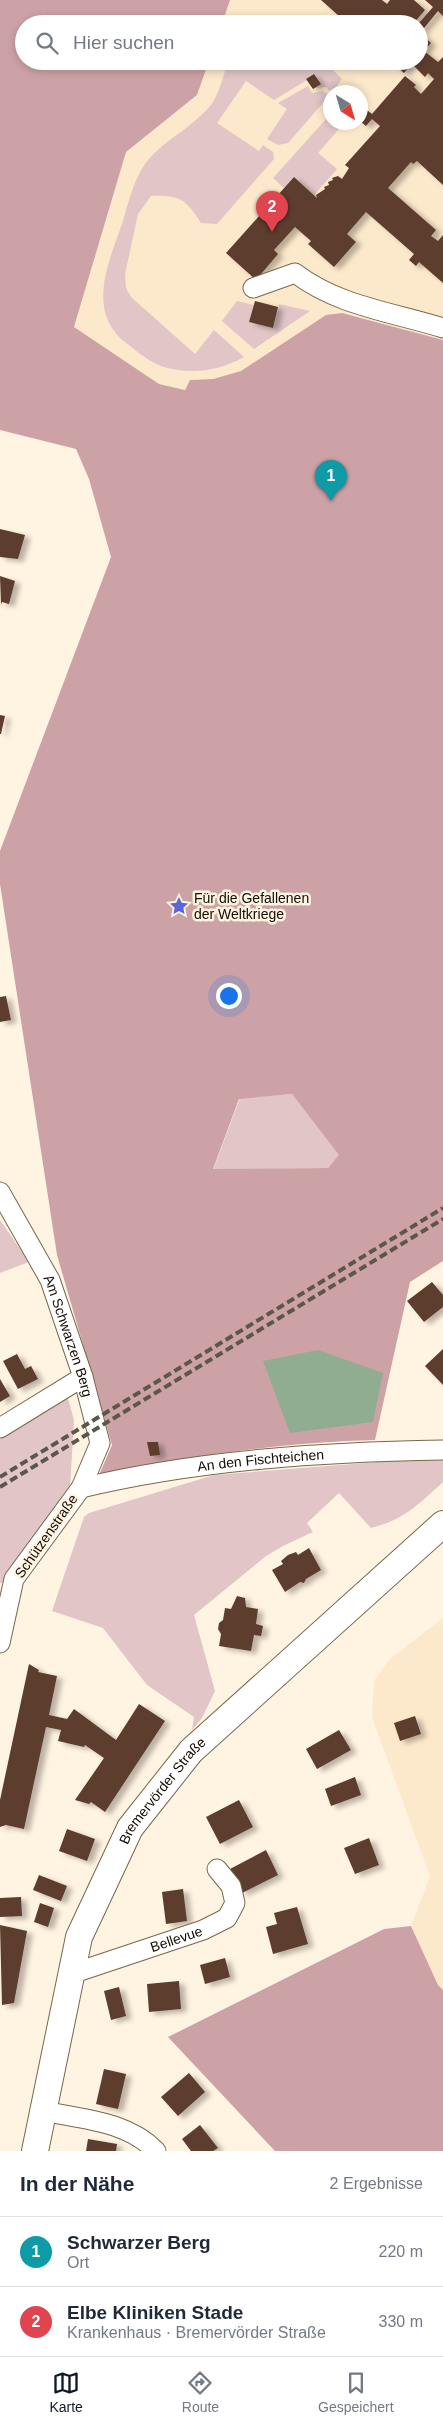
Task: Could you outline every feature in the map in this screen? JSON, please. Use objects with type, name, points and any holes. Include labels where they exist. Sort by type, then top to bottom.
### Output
[{"type":"main road","name":"Bremervörder Straße","points":[[35,2151],[79,1937],[130,1828],[191,1751],[443,1524]]},
{"type":"street","points":[[253,288],[295,273],[313,286],[343,301],[443,328]]},
{"type":"street","name":"Am Schwarzen Berg","points":[[0,1192],[50,1280],[83,1377],[100,1443],[81,1488]]},
{"type":"street","points":[[0,1428],[83,1377]]},
{"type":"street","name":"An den Fischteichen","points":[[81,1488],[139,1474],[344,1452],[443,1450]]},
{"type":"street","name":"Schützenstraße","points":[[0,1643],[14,1579],[81,1488]]},
{"type":"street","name":"Bellevue","points":[[71,1974],[203,1930],[227,1918],[235,1903],[232,1886],[217,1869]]},
{"type":"street","points":[[43,2111],[115,2125],[147,2142],[156,2151]]},
{"type":"shaded area","points":[[0,0],[230,0],[225,15],[15,15],[15,70],[206,70],[197,95],[126,152],[74,327],[159,384],[185,390],[190,380],[213,379],[241,371],[326,315],[342,313],[443,340],[443,1261],[410,1282],[375,1440],[341,1441],[236,1451],[99,1475],[112,1445],[57,1255],[0,884],[0,851],[111,557],[89,479],[76,449],[0,430]],"holes":[[[292,1094],[339,1155],[328,1168],[213,1169],[239,1099]]]},
{"type":"shaded area","points":[[230,0],[443,0],[443,340],[342,313],[326,315],[241,371],[213,379],[190,380],[185,390],[159,384],[74,327],[126,152],[197,95],[206,70],[428,70],[428,15],[225,15]]},
{"type":"shaded area","points":[[226,70],[333,70],[342,79],[337,85],[323,85],[323,87],[315,88],[321,83],[313,74],[307,80],[274,100],[246,81],[217,123],[259,151],[263,145],[273,152],[274,159],[217,224],[201,223],[186,204],[169,196],[151,196],[138,214],[125,274],[126,288],[131,297],[195,354],[214,330],[244,357],[225,366],[205,370],[184,371],[164,367],[150,360],[121,339],[108,320],[104,307],[103,293],[108,264],[131,193],[145,164],[160,148],[202,114],[213,101]]},
{"type":"shaded area","points":[[308,86],[312,93],[323,91],[323,103],[288,143],[278,145],[267,139],[287,109],[278,103]]},
{"type":"shaded area","points":[[323,122],[323,130],[338,130],[318,153],[337,169],[314,195],[294,177],[284,188],[273,178]]},
{"type":"shaded area","points":[[237,301],[254,305],[249,322],[273,328],[279,304],[310,311],[254,349],[222,321]]},
{"type":"shaded area","points":[[292,1094],[340,1155],[328,1168],[213,1170],[240,1098]]},
{"type":"shaded area","points":[[0,1220],[29,1262],[0,1273]]},
{"type":"shaded area","points":[[318,1350],[383,1373],[373,1422],[290,1433],[263,1361]]},
{"type":"shaded area","points":[[66,1391],[74,1420],[70,1489],[4,1582],[0,1583],[0,1431]]},
{"type":"shaded area","points":[[443,1457],[443,1482],[402,1516],[383,1525],[371,1528],[339,1493],[307,1523],[313,1532],[266,1556],[194,1615],[215,1691],[202,1718],[192,1730],[194,1717],[147,1685],[103,1628],[52,1611],[84,1517],[89,1513],[214,1475]]},
{"type":"shaded area","points":[[443,1618],[443,1990],[438,1985],[411,1926],[430,1876],[372,1717],[374,1681],[389,1660]]},
{"type":"shaded area","points":[[411,1926],[438,1985],[443,1990],[443,2151],[275,2151],[168,2037],[384,1929]]},
{"type":"building","points":[[321,0],[382,0],[387,4],[390,0],[414,0],[425,10],[421,15],[338,15]]},
{"type":"building","points":[[425,0],[443,0],[443,16],[438,11],[428,23],[428,15],[426,15],[433,7]]},
{"type":"building","points":[[428,54],[438,62],[443,57],[443,185],[417,161],[413,164],[411,162],[388,188],[436,230],[431,236],[438,241],[443,235],[443,283],[419,262],[416,266],[409,260],[414,254],[366,212],[347,234],[356,242],[334,267],[308,244],[311,241],[295,227],[274,250],[278,254],[256,280],[226,253],[294,177],[317,198],[316,195],[329,185],[328,182],[333,180],[332,178],[338,176],[342,179],[349,168],[345,165],[380,126],[372,119],[368,124],[368,111],[372,114],[405,76],[416,85],[414,87],[421,94],[434,79],[428,73],[425,77],[418,70],[428,70]]},
{"type":"building","points":[[314,74],[321,84],[313,89],[306,79]]},
{"type":"building","points":[[255,301],[278,307],[273,328],[249,322]]},
{"type":"building","points":[[0,529],[25,535],[18,559],[0,557]]},
{"type":"building","points":[[0,576],[15,581],[9,604],[2,602],[1,605]]},
{"type":"building","points":[[0,715],[5,716],[1,734],[0,734]]},
{"type":"building","points":[[6,996],[11,1020],[0,1022],[0,997]]},
{"type":"building","points":[[432,1282],[443,1295],[443,1307],[424,1322],[407,1301]]},
{"type":"building","points":[[443,1349],[443,1385],[425,1366]]},
{"type":"building","points":[[17,1354],[25,1369],[31,1366],[38,1379],[18,1389],[3,1361]]},
{"type":"building","points":[[0,1379],[10,1396],[0,1402]]},
{"type":"building","points":[[147,1442],[158,1442],[160,1455],[150,1456]]},
{"type":"building","points":[[309,1548],[321,1570],[306,1579],[304,1583],[300,1582],[285,1592],[272,1570],[283,1564],[281,1561],[288,1555],[296,1552],[298,1555]]},
{"type":"building","points":[[237,1596],[245,1598],[246,1607],[258,1609],[256,1624],[263,1626],[261,1636],[254,1635],[251,1651],[219,1646],[221,1634],[218,1629],[219,1623],[223,1620],[225,1608],[231,1609]]},
{"type":"building","points":[[29,1664],[39,1670],[38,1672],[57,1676],[49,1715],[67,1719],[74,1709],[116,1740],[139,1704],[165,1721],[105,1812],[91,1802],[89,1804],[75,1800],[104,1758],[85,1745],[84,1747],[58,1741],[61,1730],[46,1727],[24,1829],[6,1825],[0,1827],[0,1800]]},
{"type":"building","points":[[415,1716],[421,1734],[400,1741],[394,1723]]},
{"type":"building","points":[[339,1730],[351,1750],[317,1769],[306,1749]]},
{"type":"building","points":[[355,1777],[361,1795],[331,1806],[325,1789]]},
{"type":"building","points":[[239,1800],[253,1827],[220,1844],[206,1817]]},
{"type":"building","points":[[67,1829],[95,1839],[87,1861],[59,1851]]},
{"type":"building","points":[[369,1838],[379,1865],[355,1874],[344,1848]]},
{"type":"building","points":[[266,1850],[278,1875],[242,1893],[230,1869]]},
{"type":"building","points":[[39,1875],[67,1886],[61,1901],[33,1890]]},
{"type":"building","points":[[183,1889],[187,1921],[166,1924],[162,1892]]},
{"type":"building","points":[[21,1897],[22,1916],[0,1917],[0,1898]]},
{"type":"building","points":[[40,1903],[54,1908],[48,1927],[34,1922]]},
{"type":"building","points":[[297,1907],[308,1944],[273,1954],[266,1927],[277,1924],[274,1913]]},
{"type":"building","points":[[0,1925],[27,1931],[14,2003],[2,2005]]},
{"type":"building","points":[[225,1958],[230,1977],[205,1984],[200,1965]]},
{"type":"building","points":[[179,1981],[181,2009],[149,2012],[147,1984]]},
{"type":"building","points":[[119,1987],[126,2016],[111,2020],[104,1991]]},
{"type":"building","points":[[104,2069],[126,2074],[118,2109],[96,2104]]},
{"type":"building","points":[[189,2073],[205,2092],[178,2116],[161,2097]]},
{"type":"building","points":[[200,2125],[218,2148],[213,2151],[191,2151],[182,2139]]},
{"type":"building","points":[[88,2139],[117,2144],[116,2151],[86,2151]]},
{"type":"railway","points":[[0,1477],[443,1208]]},
{"type":"railway","points":[[0,1487],[443,1219]]},
{"type":"place","name":"Elbe Kliniken Stade","points":[[272,232]]},
{"type":"place","name":"Schwarzer Berg","points":[[331,501]]},
{"type":"place","name":"Für die Gefallenen der Weltkriege","points":[[179,906]]}]
